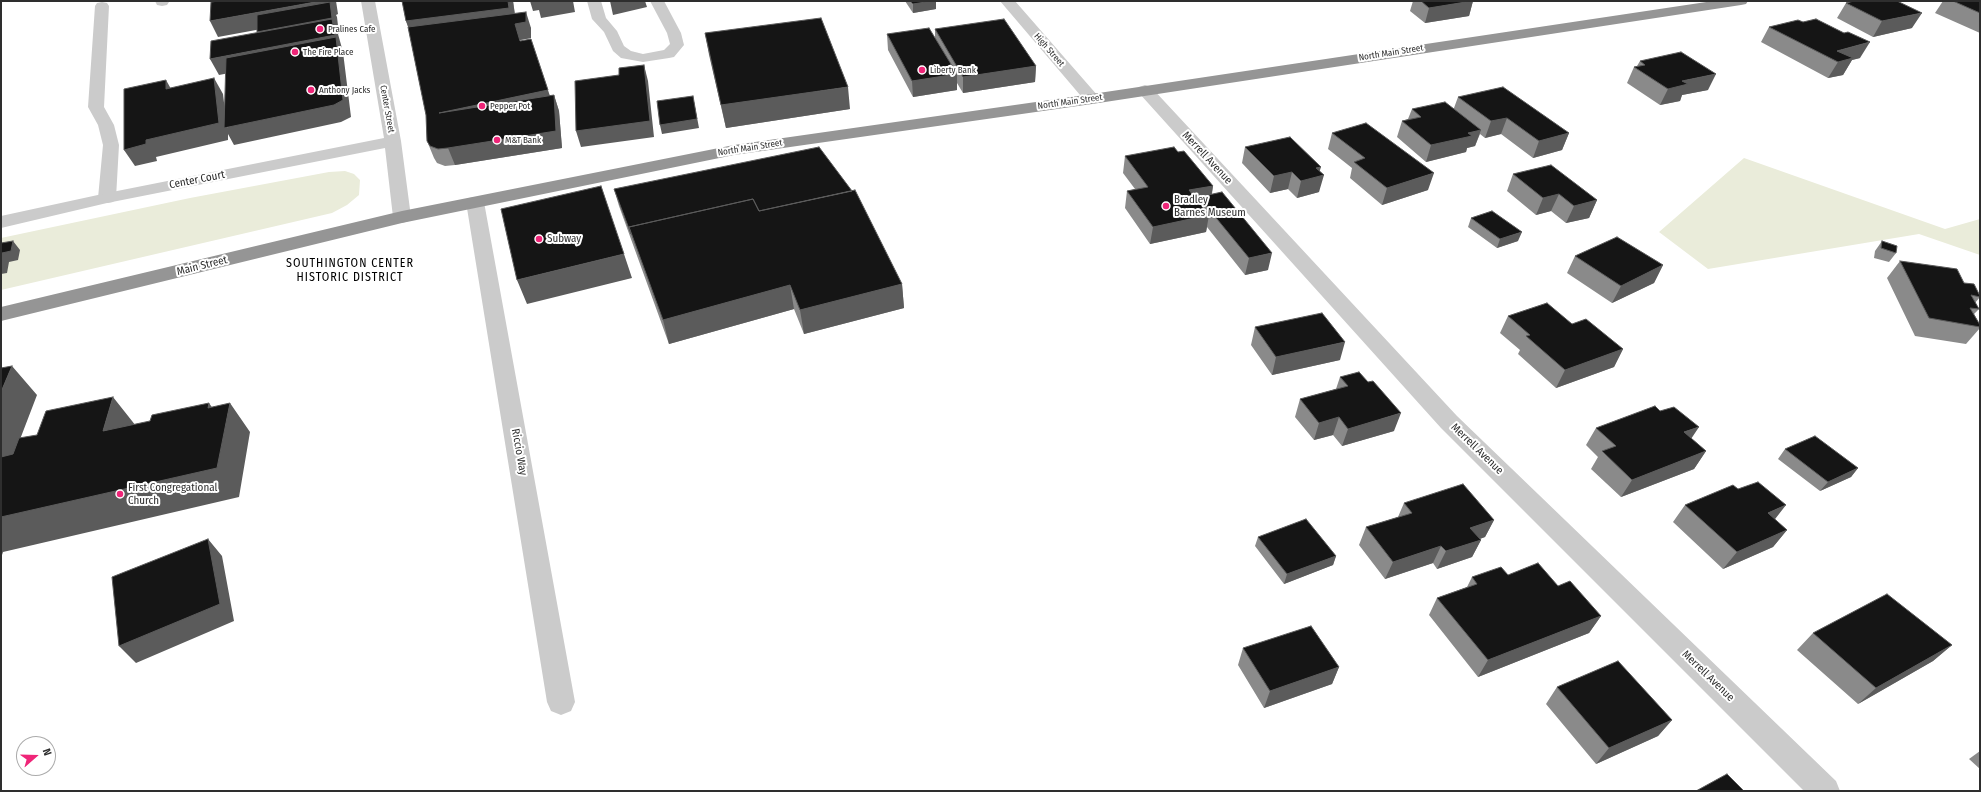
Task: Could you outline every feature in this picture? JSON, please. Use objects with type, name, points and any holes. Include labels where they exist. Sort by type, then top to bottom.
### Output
[{"type":"highway","name":"North Main Street","points":[[402,217],[734,150],[1092,99],[1741,1]]},
{"type":"highway","name":"Main Street","points":[[1,314],[402,217]]},
{"type":"street","name":"Center Street","points":[[368,1],[393,141],[402,217]]},
{"type":"street","name":"High Street","points":[[1007,1],[1092,99]]},
{"type":"street","name":"Merrell Avenue","points":[[1144,90],[1449,422],[1825,791]]},
{"type":"street","name":"Center Court","points":[[1,222],[107,198],[393,141]]},
{"type":"street","name":"Riccio Way","points":[[475,202],[561,702]]},
{"type":"lane","points":[[594,1],[599,19],[610,32],[618,48],[626,55],[643,58],[668,54],[677,45],[674,33],[656,1]]},
{"type":"lane","points":[[102,6],[96,107],[106,125],[111,145],[107,198]]},
{"type":"green space","points":[[1744,158],[1945,229],[1980,219],[1980,255],[1919,234],[1708,269],[1659,232]]},
{"type":"green space","points":[[345,171],[354,174],[360,180],[359,195],[347,205],[332,213],[1,290],[1,238],[190,198],[329,172]]},
{"type":"building","points":[[321,1],[210,21],[211,2]]},
{"type":"building","points":[[402,1],[508,1],[509,8],[406,21]]},
{"type":"building","points":[[910,1],[932,1],[913,4]]},
{"type":"building","points":[[1421,1],[1472,1],[1429,8]]},
{"type":"building","points":[[1854,1],[1897,1],[1922,13],[1882,21],[1846,3]]},
{"type":"building","points":[[1953,1],[1980,1],[1980,13]]},
{"type":"building","points":[[330,2],[332,18],[257,32],[257,15]]},
{"type":"building","points":[[526,12],[526,22],[515,24],[520,41],[531,39],[548,90],[439,113],[554,95],[556,131],[448,148],[438,149],[430,146],[427,141],[426,115],[408,27]]},
{"type":"building","points":[[821,18],[848,87],[721,105],[705,33]]},
{"type":"building","points":[[332,19],[335,35],[210,59],[211,41]]},
{"type":"building","points":[[1004,19],[1036,66],[963,77],[935,29]]},
{"type":"building","points":[[1816,19],[1844,33],[1848,32],[1870,42],[1837,51],[1853,58],[1838,62],[1769,27],[1798,20],[1803,22]]},
{"type":"building","points":[[929,28],[957,74],[912,81],[887,34]]},
{"type":"building","points":[[336,37],[343,100],[334,105],[224,128],[226,58]]},
{"type":"building","points":[[1681,52],[1716,74],[1682,81],[1688,84],[1668,89],[1634,67],[1645,65],[1640,61]]},
{"type":"building","points":[[644,65],[650,121],[576,131],[575,81],[619,75],[619,68]]},
{"type":"building","points":[[214,78],[219,123],[146,140],[146,144],[124,150],[124,89],[166,80],[166,89]]},
{"type":"building","points":[[1503,87],[1569,133],[1539,141],[1507,118],[1491,121],[1458,97]]},
{"type":"building","points":[[693,96],[697,119],[660,125],[657,101]]},
{"type":"building","points":[[1445,102],[1481,130],[1468,133],[1472,136],[1431,145],[1402,121],[1421,117],[1412,109]]},
{"type":"building","points":[[1366,123],[1434,173],[1387,188],[1354,162],[1365,158],[1332,133]]},
{"type":"building","points":[[1290,137],[1321,167],[1316,168],[1324,175],[1301,181],[1292,172],[1274,176],[1245,147]]},
{"type":"building","points":[[819,147],[852,191],[759,211],[753,199],[629,227],[631,234],[614,189]]},
{"type":"building","name":"Bradley Barnes Museum","points":[[1174,147],[1178,152],[1184,151],[1213,186],[1189,190],[1209,215],[1153,227],[1127,191],[1148,187],[1125,156]]},
{"type":"building","points":[[1551,165],[1597,200],[1574,206],[1559,194],[1543,198],[1513,174]]},
{"type":"building","points":[[601,186],[624,254],[517,280],[501,209]]},
{"type":"building","points":[[855,190],[902,284],[800,310],[790,285],[663,320],[629,227],[753,199],[759,211]]},
{"type":"building","points":[[1222,192],[1272,253],[1249,258],[1199,197]]},
{"type":"building","points":[[1492,211],[1522,232],[1500,239],[1471,218]]},
{"type":"building","points":[[1617,237],[1663,265],[1621,286],[1575,256]]},
{"type":"building","points":[[13,241],[11,251],[2,253],[1,257],[1,243]]},
{"type":"building","points":[[1882,241],[1897,246],[1896,253],[1881,248]]},
{"type":"building","points":[[1900,261],[1957,269],[1964,283],[1974,284],[1980,296],[1971,295],[1979,309],[1970,308],[1980,327],[1929,318]]},
{"type":"building","points":[[1547,303],[1572,324],[1586,319],[1623,349],[1565,370],[1526,336],[1530,335],[1508,316]]},
{"type":"building","points":[[1322,313],[1345,342],[1276,357],[1255,327]]},
{"type":"building","points":[[12,366],[1,392],[1,368]]},
{"type":"building","points":[[1359,372],[1368,382],[1373,381],[1401,413],[1348,429],[1339,417],[1319,423],[1300,399],[1348,386],[1340,377]]},
{"type":"building","points":[[113,397],[103,431],[150,421],[152,415],[209,403],[208,408],[230,403],[217,468],[1,517],[1,457],[13,454],[19,438],[37,435],[46,411]]},
{"type":"building","points":[[1655,406],[1660,411],[1674,407],[1699,427],[1684,432],[1706,451],[1632,480],[1602,451],[1616,446],[1596,428]]},
{"type":"building","points":[[1815,436],[1858,468],[1828,482],[1785,449]]},
{"type":"building","points":[[1758,482],[1786,505],[1768,513],[1787,530],[1737,552],[1685,505],[1733,485],[1738,489]]},
{"type":"building","points":[[1463,484],[1494,520],[1470,528],[1481,540],[1446,551],[1441,546],[1393,562],[1366,527],[1412,513],[1404,503]]},
{"type":"building","points":[[1306,519],[1336,556],[1287,574],[1258,537]]},
{"type":"building","points":[[208,539],[220,604],[119,646],[112,577]]},
{"type":"building","points":[[1538,563],[1558,586],[1570,581],[1601,616],[1488,660],[1437,598],[1477,584],[1472,577],[1501,567],[1508,575]]},
{"type":"building","points":[[1887,594],[1952,645],[1876,688],[1813,633]]},
{"type":"building","points":[[1311,626],[1339,667],[1270,691],[1243,648]]},
{"type":"building","points":[[1618,661],[1672,720],[1609,748],[1557,687]]},
{"type":"building","points":[[1727,774],[1744,791],[1696,791]]},
{"type":"place","name":"Pralines Cafe","points":[[320,29]]},
{"type":"place","name":"The Fire Place","points":[[295,52]]},
{"type":"place","name":"Liberty Bank","points":[[922,70]]},
{"type":"place","name":"Anthony Jacks","points":[[311,90]]},
{"type":"place","name":"Pepper Pot","points":[[482,106]]},
{"type":"place","name":"M&T Bank","points":[[497,140]]},
{"type":"place","name":"Bradley Barnes Museum","points":[[1166,206]]},
{"type":"place","name":"Subway","points":[[539,239]]},
{"type":"place","name":"First Congregational Church","points":[[120,494]]},
{"type":"district","name":"SOUTHINGTON CENTER HISTORIC DISTRICT","points":[[350,271]]}]
